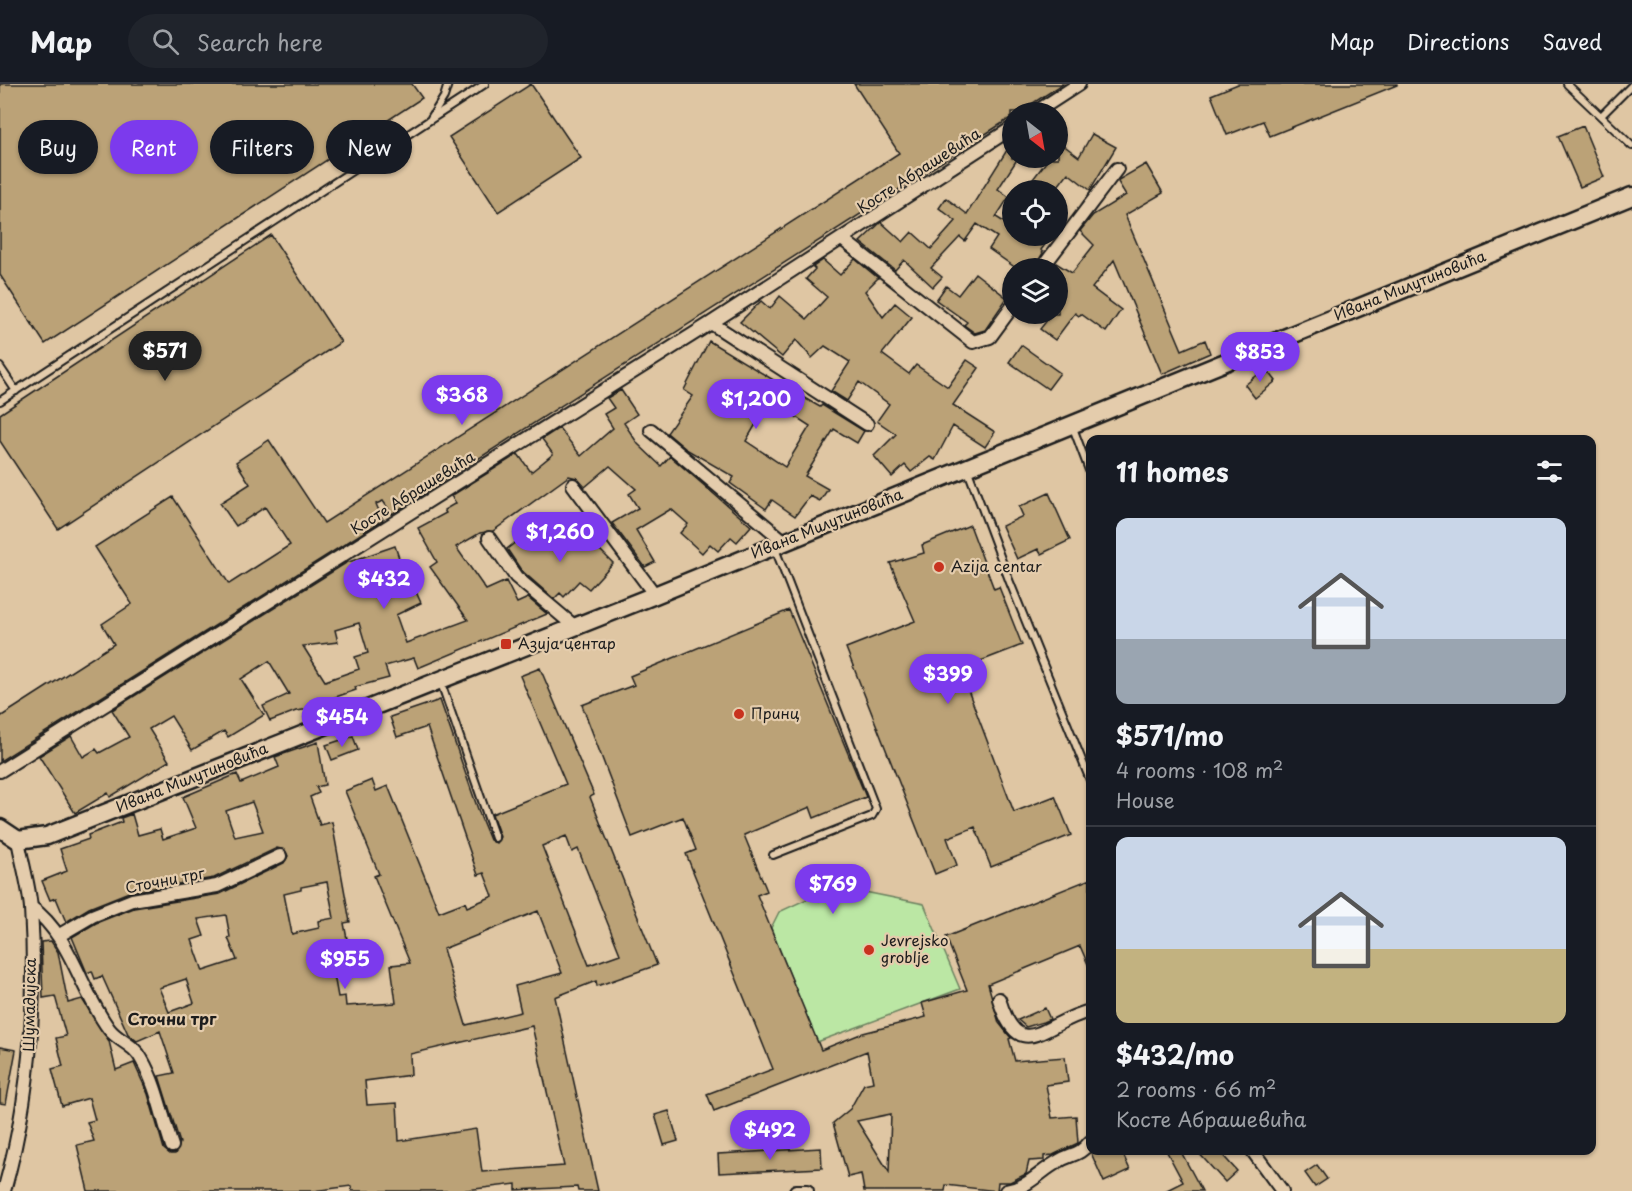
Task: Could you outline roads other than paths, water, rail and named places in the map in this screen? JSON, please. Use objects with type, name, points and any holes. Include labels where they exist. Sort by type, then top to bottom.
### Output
[{"type":"street","points":[[1051,102],[1079,84]]},
{"type":"street","name":"Косте Абрашевића","points":[[0,771],[711,323],[1002,135]]},
{"type":"street","points":[[1050,258],[1117,169]]},
{"type":"street","name":"Ивана Милутиновића","points":[[18,840],[47,836],[655,595],[1632,196]]},
{"type":"street","points":[[842,239],[973,342],[990,337],[1002,321]]},
{"type":"street","points":[[711,323],[867,424]]},
{"type":"street","points":[[651,430],[779,544]]},
{"type":"street","points":[[573,485],[655,595]]},
{"type":"street","points":[[489,538],[516,578],[574,626]]},
{"type":"street","points":[[0,828],[18,840]]},
{"type":"street","name":"Шумадијска","points":[[4,1191],[25,1101],[31,1042],[31,907],[18,840]]},
{"type":"street","name":"Сточни трг","points":[[58,936],[92,916],[132,900],[217,886],[280,856]]},
{"type":"street","points":[[31,907],[52,926],[110,1031],[128,1041],[141,1057],[153,1082],[172,1146]]},
{"type":"street","points":[[999,999],[1011,1029],[1020,1036],[1030,1037],[1070,1016],[1086,1012]]},
{"type":"street","points":[[1006,1191],[1025,1186],[1061,1159],[1076,1156],[1086,1146]]},
{"type":"street","points":[[1256,1155],[1282,1191]]},
{"type":"street","points":[[796,1191],[807,1191]]},
{"type":"lane","points":[[428,122],[444,98],[447,84]]},
{"type":"lane","points":[[0,401],[485,84]]},
{"type":"lane","points":[[1567,84],[1632,146]]},
{"type":"lane","points":[[1601,116],[1632,86]]},
{"type":"lane","points":[[0,367],[16,391]]},
{"type":"lane","points":[[1072,425],[1086,462]]},
{"type":"lane","points":[[967,467],[1009,580],[1086,770]]},
{"type":"lane","points":[[773,855],[872,816],[876,808],[779,544]]},
{"type":"lane","points":[[440,680],[495,838]]},
{"type":"place","name":"Azija centar","points":[[939,567]]},
{"type":"place","name":"Азија центар","points":[[506,644]]},
{"type":"place","name":"Принц","points":[[739,714]]},
{"type":"place","name":"Jevrejsko groblje","points":[[869,950]]},
{"type":"district","name":"Сточни трг","points":[[172,1019]]}]
